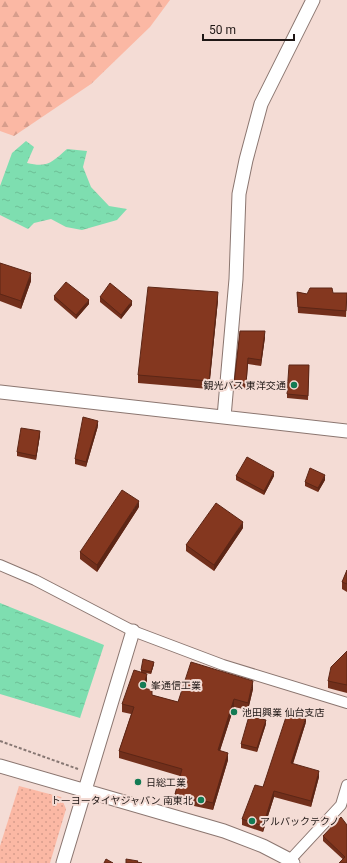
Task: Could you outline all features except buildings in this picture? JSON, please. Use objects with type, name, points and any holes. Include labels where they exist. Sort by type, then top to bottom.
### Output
[{"type":"street","points":[[224,417],[236,279],[239,194],[244,167],[261,104],[313,0]]},
{"type":"street","points":[[0,392],[347,431]]},
{"type":"street","points":[[0,565],[35,580],[133,631],[223,664],[347,703]]},
{"type":"street","points":[[63,863],[133,631]]},
{"type":"street","points":[[0,766],[85,792],[224,831],[263,846],[292,862],[344,809],[347,785]]},
{"type":"path","points":[[0,741],[91,774]]},
{"type":"green space","points":[[0,0],[170,0],[150,27],[91,84],[14,136],[0,131]]},
{"type":"green space","points":[[19,786],[61,797],[66,809],[50,863],[0,863],[0,846]]},
{"type":"water","points":[[26,141],[34,147],[27,163],[40,165],[49,163],[67,149],[87,151],[83,167],[91,187],[109,206],[127,209],[117,220],[82,230],[66,227],[51,219],[34,223],[28,229],[0,215],[0,186],[12,153]]},
{"type":"water","points":[[0,603],[104,645],[80,718],[0,694]]},
{"type":"place","name":"観光バス 東洋交通","points":[[294,385]]},
{"type":"place","name":"峯通信工業","points":[[143,685]]},
{"type":"place","name":"池田興業 仙台支店","points":[[234,712]]},
{"type":"place","name":"日総工業","points":[[138,782]]},
{"type":"place","name":"トーヨータイヤジャパン 南東北","points":[[201,800]]},
{"type":"place","name":"アルパックテクノ","points":[[252,821]]}]
